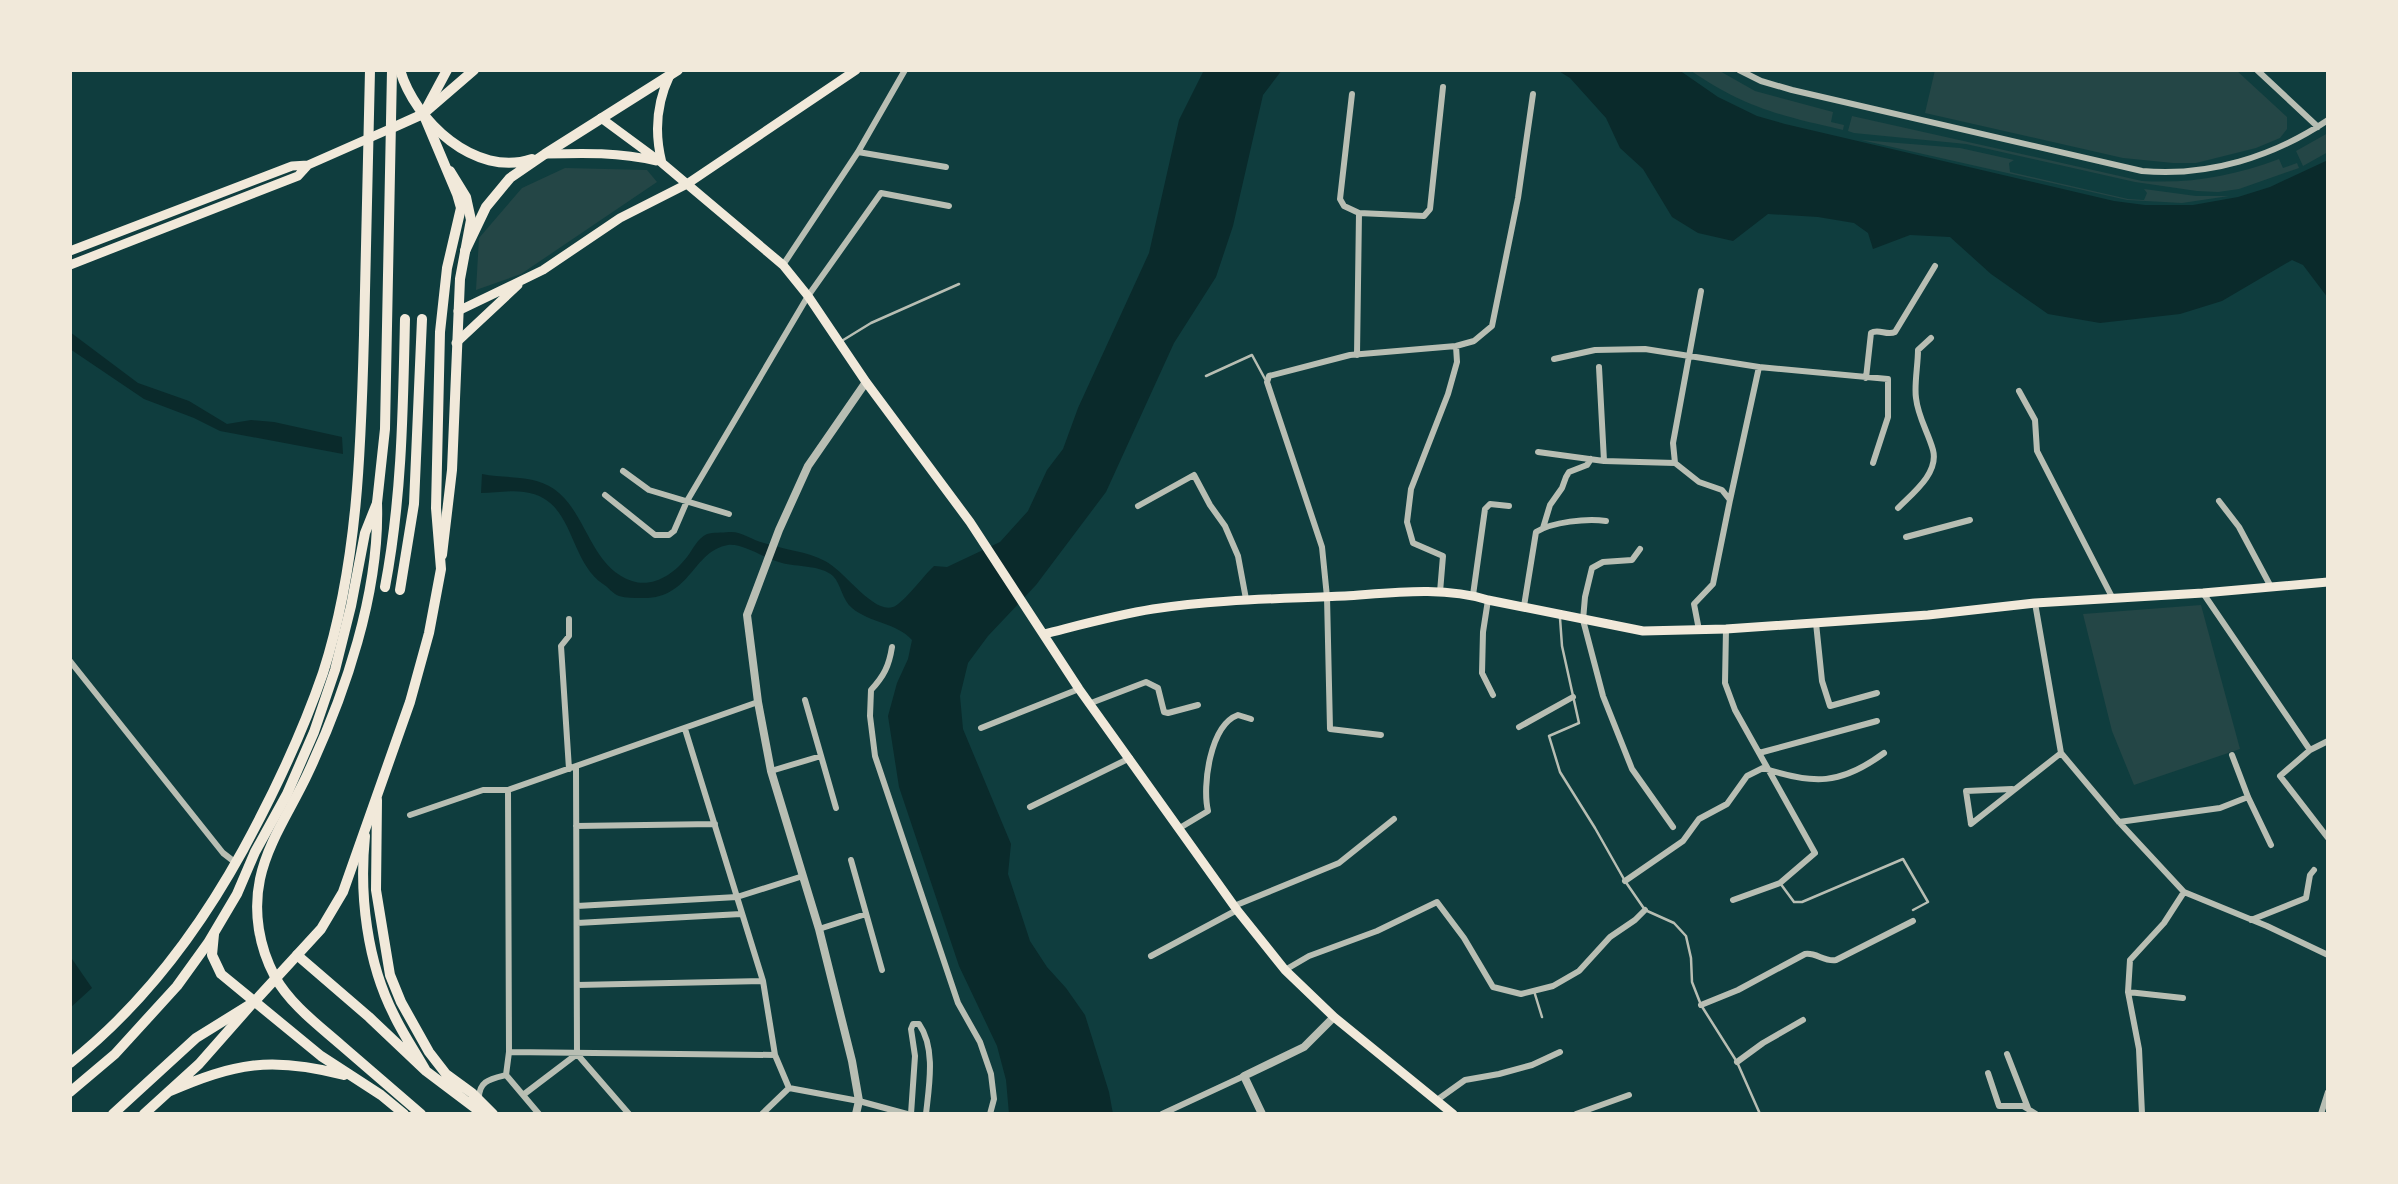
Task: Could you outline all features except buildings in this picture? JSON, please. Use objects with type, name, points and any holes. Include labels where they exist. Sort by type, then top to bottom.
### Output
[{"type":"highway","points":[[400,70],[408,90],[423,114],[461,147],[489,161],[516,163],[545,153]]},
{"type":"highway","points":[[423,114],[474,70]]},
{"type":"highway","points":[[465,251],[480,218],[498,190],[510,178],[545,153],[674,73]]},
{"type":"highway","points":[[385,587],[398,504],[402,456],[405,319]]},
{"type":"highway","points":[[400,590],[414,504],[422,319]]},
{"type":"main road","points":[[70,1063],[103,1037],[156,977],[222,888],[276,787],[301,731],[323,671],[342,592],[358,499],[370,70]]},
{"type":"main road","points":[[392,70],[385,429],[377,503],[378,535],[368,593],[339,697],[316,757],[273,842],[263,868],[257,902],[260,937],[272,970],[292,1000],[421,1114]]},
{"type":"main road","points":[[70,251],[292,166],[308,165],[423,114],[447,70]]},
{"type":"main road","points":[[458,311],[543,270],[620,218],[687,184],[856,70]]},
{"type":"main road","points":[[662,163],[656,131],[660,95],[674,73]]},
{"type":"main road","points":[[423,114],[461,208],[447,268],[440,332],[436,508],[441,569]]},
{"type":"main road","points":[[601,118],[662,163],[783,265],[970,523],[1079,689],[1236,908],[1285,970],[1334,1017],[1453,1114]]},
{"type":"main road","points":[[545,153],[604,154],[639,157],[662,163]]},
{"type":"main road","points":[[70,265],[298,176],[308,165]]},
{"type":"main road","points":[[144,1114],[199,1065],[321,929],[337,906],[410,702],[429,633],[441,569],[452,470],[460,279],[471,226],[469,204],[463,190],[445,165]]},
{"type":"main road","points":[[456,344],[524,279]]},
{"type":"main road","points":[[70,1092],[115,1054],[177,986],[214,934],[287,794],[314,732],[338,659],[365,533],[377,503]]},
{"type":"main road","points":[[1044,634],[1152,609],[1246,599],[1440,592],[1472,595],[1643,631],[1726,629],[1928,615],[2035,603],[2328,582]]},
{"type":"main road","points":[[377,794],[376,890],[390,975],[413,1027],[429,1052],[446,1074],[493,1114]]},
{"type":"main road","points":[[366,826],[363,888],[370,944],[393,1014],[426,1071]]},
{"type":"main road","points":[[214,934],[211,948],[217,968],[321,1056],[381,1095],[404,1114]]},
{"type":"main road","points":[[297,955],[426,1071],[483,1114]]},
{"type":"main road","points":[[113,1114],[196,1038],[254,1002]]},
{"type":"main road","points":[[168,1092],[208,1075],[260,1064],[313,1069],[353,1078]]},
{"type":"street","points":[[783,265],[858,152],[905,70]]},
{"type":"street","points":[[1738,70],[1783,88],[2141,172],[2190,172],[2230,165],[2275,150],[2328,120]]},
{"type":"street","points":[[2258,70],[2318,127]]},
{"type":"street","points":[[1352,94],[1340,199],[1344,206],[1359,213],[1424,216],[1430,209],[1443,87]]},
{"type":"street","points":[[1381,735],[1330,729],[1327,597],[1322,547],[1267,382],[1269,376],[1357,355],[1456,346],[1474,341],[1492,326],[1518,198],[1533,94]]},
{"type":"street","points":[[858,152],[946,167]]},
{"type":"street","points":[[605,495],[650,531],[663,537],[674,531],[687,501],[808,296],[881,193],[949,206]]},
{"type":"street","points":[[1357,355],[1359,213]]},
{"type":"street","points":[[1866,378],[1871,333],[1895,332],[1935,266]]},
{"type":"street","points":[[1675,463],[1673,443],[1701,291]]},
{"type":"street","points":[[1898,508],[1931,471],[1934,452],[1921,421],[1915,396],[1917,350],[1931,338]]},
{"type":"street","points":[[1440,592],[1443,556],[1413,543],[1407,522],[1411,489],[1448,394],[1457,362],[1456,346]]},
{"type":"street","points":[[1554,359],[1595,351],[1645,349],[1759,367],[1888,379],[1888,416],[1873,463]]},
{"type":"street","points":[[1599,367],[1604,461]]},
{"type":"street","points":[[1699,630],[1694,604],[1713,584],[1759,367]]},
{"type":"street","points":[[856,1114],[859,1101],[852,1062],[819,929],[771,771],[758,702],[747,615],[779,530],[808,466],[866,382]]},
{"type":"street","points":[[2019,391],[2035,420],[2037,451],[2112,597]]},
{"type":"street","points":[[1538,452],[1604,461],[1675,463],[1699,482],[1722,490],[1730,500]]},
{"type":"street","points":[[1543,528],[1550,505],[1569,472],[1587,465],[1591,459]]},
{"type":"street","points":[[624,471],[649,491],[729,514]]},
{"type":"street","points":[[1138,506],[1194,475],[1225,526],[1238,556],[1246,599]]},
{"type":"street","points":[[2219,500],[2239,527],[2271,587]]},
{"type":"street","points":[[1472,595],[1485,509],[1490,504],[1509,506]]},
{"type":"street","points":[[1524,606],[1536,532],[1580,519],[1606,521]]},
{"type":"street","points":[[1906,537],[1970,520]]},
{"type":"street","points":[[1640,549],[1632,560],[1603,562],[1591,568],[1583,620],[1603,696],[1632,769],[1673,827]]},
{"type":"street","points":[[2203,593],[2310,750]]},
{"type":"street","points":[[1488,600],[1483,632],[1482,673],[1493,695]]},
{"type":"street","points":[[2035,603],[2061,754],[2184,892],[2328,955]]},
{"type":"street","points":[[569,619],[569,636],[561,646],[576,826],[576,1054],[629,1114]]},
{"type":"street","points":[[1816,623],[1822,681],[1830,706],[1877,693]]},
{"type":"street","points":[[1726,629],[1725,683],[1735,710],[1771,770],[1815,853],[1780,883],[1733,900]]},
{"type":"street","points":[[892,647],[889,666],[871,690],[870,716],[875,756],[958,1003],[979,1042],[991,1074],[994,1098],[990,1114]]},
{"type":"street","points":[[70,661],[223,852],[236,863]]},
{"type":"street","points":[[1091,703],[1146,682],[1158,688],[1164,712],[1198,705]]},
{"type":"street","points":[[981,728],[1079,689]]},
{"type":"street","points":[[1519,727],[1573,697]]},
{"type":"street","points":[[805,699],[836,808]]},
{"type":"street","points":[[410,815],[483,790],[508,790],[758,702]]},
{"type":"street","points":[[1178,828],[1208,811],[1205,800],[1207,774],[1225,723],[1238,715],[1251,719]]},
{"type":"street","points":[[1759,753],[1877,721]]},
{"type":"street","points":[[685,729],[762,981],[775,1055],[789,1087]]},
{"type":"street","points":[[2328,741],[2310,750],[2280,776],[2328,838]]},
{"type":"street","points":[[1625,881],[1683,841],[1699,819],[1727,804],[1747,776],[1763,768],[1823,780],[1846,776],[1866,767],[1885,753]]},
{"type":"street","points":[[2014,789],[1966,791],[1971,824],[2061,754]]},
{"type":"street","points":[[2232,755],[2248,797],[2272,845]]},
{"type":"street","points":[[771,771],[821,756]]},
{"type":"street","points":[[1030,807],[1130,758]]},
{"type":"street","points":[[508,790],[509,1052],[506,1075],[539,1114]]},
{"type":"street","points":[[2119,822],[2220,808],[2248,797]]},
{"type":"street","points":[[1151,956],[1236,908],[1339,863],[1370,841],[1394,819]]},
{"type":"street","points":[[576,826],[715,824]]},
{"type":"street","points":[[851,860],[882,970]]},
{"type":"street","points":[[2251,920],[2306,898],[2310,875],[2314,870]]},
{"type":"street","points":[[577,906],[737,897],[803,876]]},
{"type":"street","points":[[2142,1114],[2139,1049],[2128,992],[2130,960],[2164,923],[2184,892]]},
{"type":"street","points":[[1285,970],[1309,956],[1377,931],[1437,902],[1464,938],[1493,987],[1521,994],[1553,986],[1579,971],[1610,937],[1645,910]]},
{"type":"street","points":[[577,923],[741,914]]},
{"type":"street","points":[[819,929],[866,914]]},
{"type":"street","points":[[1701,1005],[1738,990],[1805,954],[1836,960],[1913,921]]},
{"type":"street","points":[[578,985],[762,981]]},
{"type":"street","points":[[2128,992],[2183,998]]},
{"type":"street","points":[[1162,1114],[1304,1047],[1334,1017]]},
{"type":"street","points":[[1737,1062],[1803,1020]]},
{"type":"street","points":[[789,1087],[909,1114],[915,1056],[911,1029],[913,1024],[919,1024],[929,1049],[926,1114]]},
{"type":"street","points":[[509,1052],[775,1055]]},
{"type":"street","points":[[1437,1100],[1465,1080],[1532,1065],[1560,1052]]},
{"type":"street","points":[[523,1095],[576,1054]]},
{"type":"street","points":[[2007,1054],[2028,1110]]},
{"type":"street","points":[[1988,1073],[2000,1106],[2024,1106],[2036,1114]]},
{"type":"street","points":[[475,1097],[485,1081],[506,1075]]},
{"type":"street","points":[[1244,1076],[1262,1114]]},
{"type":"street","points":[[762,1114],[789,1087]]},
{"type":"street","points":[[2321,1114],[2328,1093]]},
{"type":"street","points":[[1576,1114],[1629,1096]]},
{"type":"lane","points":[[838,343],[871,323],[960,284]]},
{"type":"lane","points":[[1206,376],[1252,355],[1267,382]]},
{"type":"lane","points":[[1560,615],[1562,646],[1579,723],[1549,736],[1560,772],[1645,910],[1674,923],[1686,936],[1691,958],[1692,982],[1701,1005],[1737,1062],[1760,1114]]},
{"type":"lane","points":[[1780,883],[1794,902],[1802,902],[1903,859],[1928,902],[1913,910]]},
{"type":"lane","points":[[1534,991],[1542,1017]]},
{"type":"shaded area","points":[[1204,70],[1282,70],[1263,95],[1233,226],[1216,277],[1174,343],[1106,492],[1036,585],[988,636],[968,663],[960,696],[963,729],[1011,844],[1008,874],[1030,941],[1085,1015],[1109,1092],[1113,1114],[1009,1114],[1006,1080],[997,1046],[959,966],[899,787],[888,716],[912,640],[899,630],[852,608],[836,579],[828,572],[782,563],[734,545],[716,549],[706,556],[681,584],[658,597],[619,596],[591,573],[553,505],[541,497],[524,492],[481,493],[482,474],[528,479],[554,489],[574,511],[607,564],[632,581],[648,583],[662,578],[682,563],[698,541],[707,534],[733,532],[818,558],[833,566],[877,604],[885,607],[897,605],[934,566],[947,567],[1000,542],[1028,511],[1047,470],[1063,449],[1078,408],[1149,253],[1179,120]]},
{"type":"shaded area","points":[[1557,70],[1679,70],[1718,97],[1757,116],[2114,201],[2145,205],[2193,205],[2238,197],[2270,187],[2328,160],[2328,298],[2303,265],[2292,260],[2222,301],[2180,314],[2100,323],[2048,314],[1991,274],[1950,237],[1910,235],[1873,249],[1868,233],[1854,223],[1818,217],[1768,214],[1733,241],[1698,233],[1672,217],[1643,169],[1620,148],[1606,118],[1570,78]]},
{"type":"shaded area","points":[[1690,70],[1718,70],[1755,91],[1833,112],[1831,122],[1844,125],[1843,130],[1800,120],[1745,102]]},
{"type":"shaded area","points":[[1935,70],[2236,70],[2287,117],[2287,129],[2280,138],[2256,148],[2196,163],[2123,158],[1925,113]]},
{"type":"shaded area","points":[[1852,116],[2142,181],[2212,178],[2279,159],[2283,168],[2297,163],[2299,168],[2239,189],[2197,191],[2135,182],[1966,144],[1854,133],[1848,131]]},
{"type":"shaded area","points":[[2328,133],[2328,152],[2303,166],[2296,151]]},
{"type":"shaded area","points":[[1861,140],[1960,148],[2014,160],[2009,163],[2010,172],[2128,199],[2144,200],[2147,193],[2144,189],[2196,196],[2229,196],[2182,203],[2127,200]]},
{"type":"shaded area","points":[[565,168],[647,170],[657,182],[521,274],[476,290],[479,238],[522,188]]},
{"type":"shaded area","points":[[70,332],[138,383],[189,401],[227,424],[251,420],[274,422],[342,437],[343,454],[220,431],[144,399],[70,349]]},
{"type":"shaded area","points":[[2201,605],[2240,749],[2134,785],[2112,731],[2083,614]]},
{"type":"shaded area","points":[[70,956],[92,988],[70,1008]]}]
